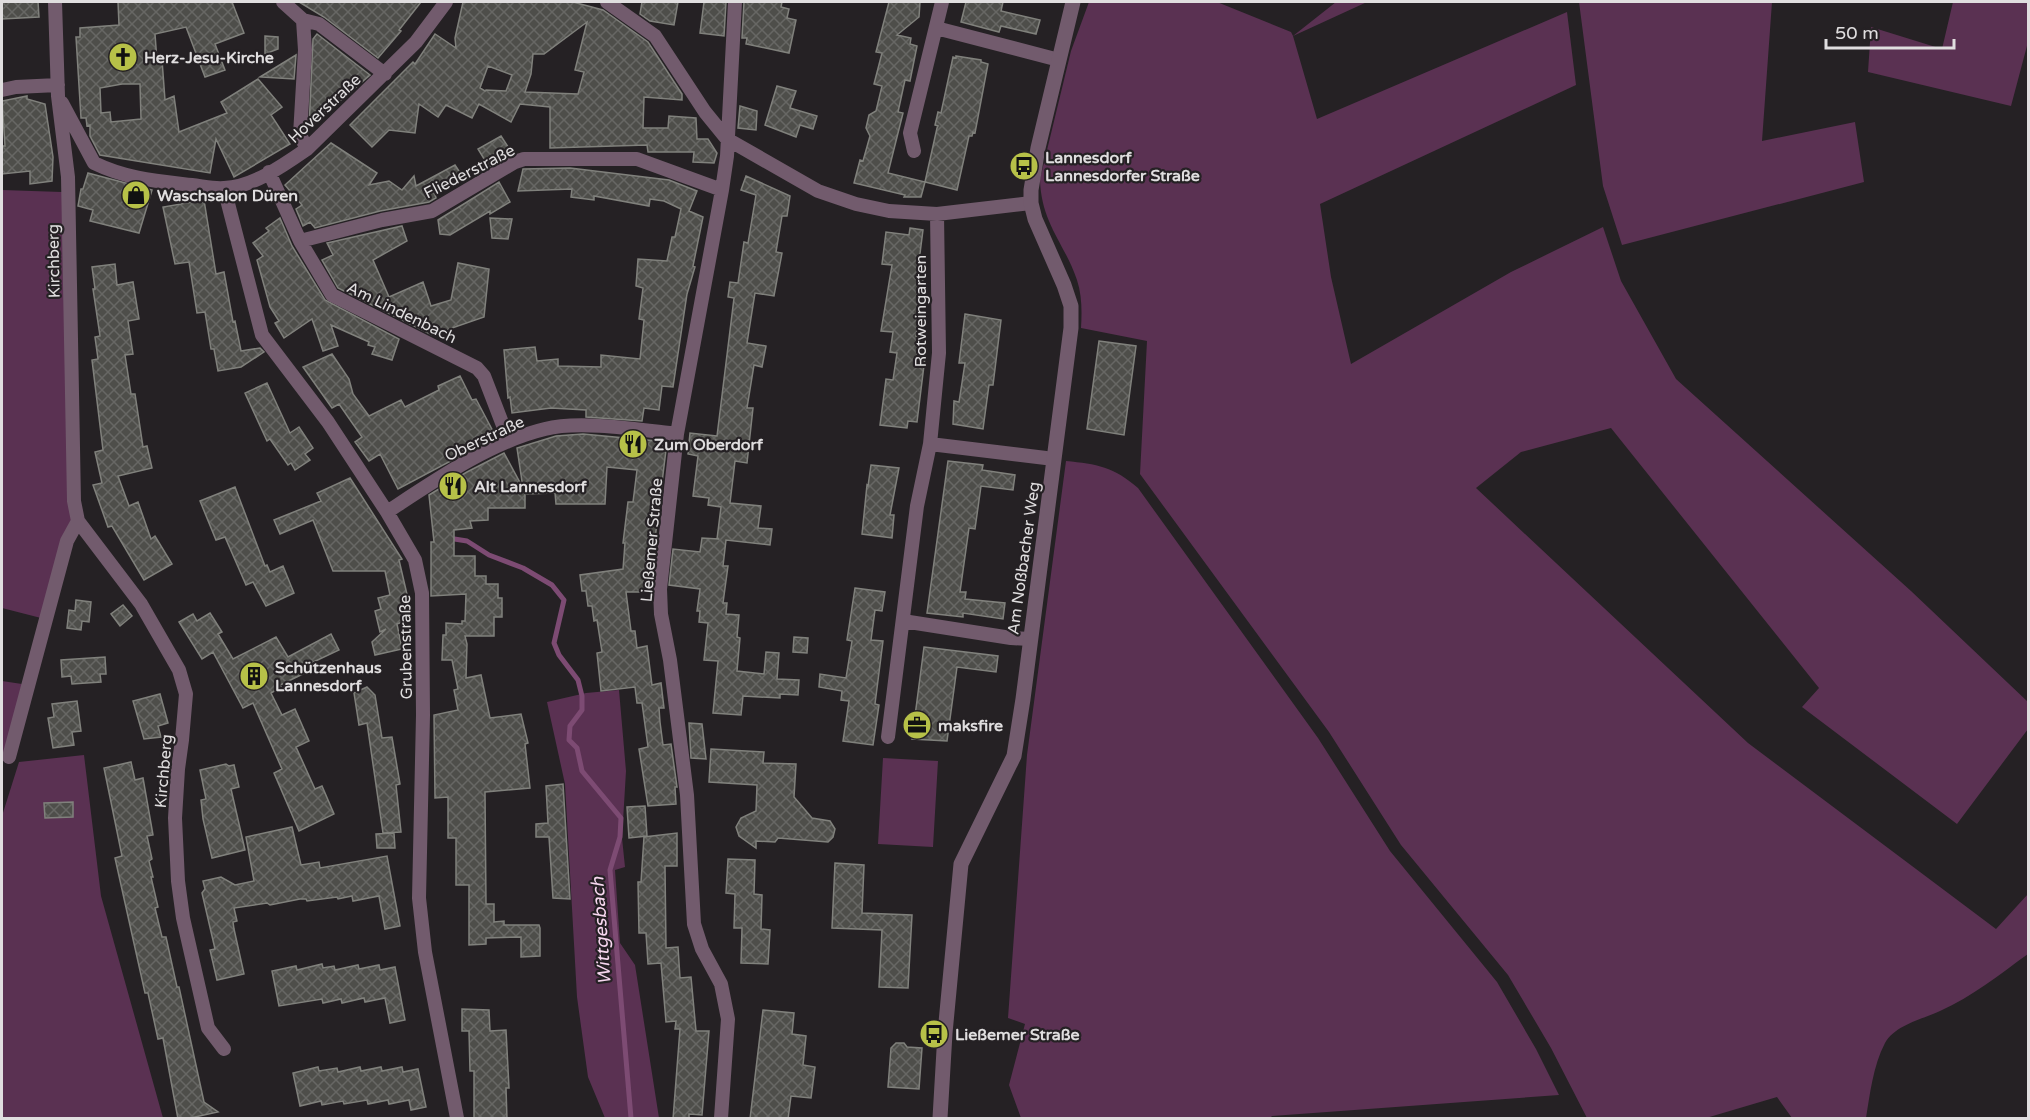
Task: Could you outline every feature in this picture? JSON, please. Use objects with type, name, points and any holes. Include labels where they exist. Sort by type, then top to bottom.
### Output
[{"type":"street","name":"Kirchberg","points":[[55,2],[58,91],[68,177],[74,501],[78,521],[141,604],[179,670],[186,694],[175,818],[178,881],[183,918],[208,1028],[224,1049]]},
{"type":"street","points":[[283,2],[303,20],[319,24],[385,74]]},
{"type":"street","name":"Hoverstraße","points":[[58,91],[94,163],[135,178],[224,189],[271,177],[307,149],[417,42],[446,2]]},
{"type":"street","points":[[607,2],[655,36],[699,103],[727,139],[818,191],[889,212],[937,213],[1031,203]]},
{"type":"street","name":"Ließemer Straße","points":[[721,1119],[728,1019],[721,984],[702,949],[694,924],[687,795],[670,660],[661,614],[661,578],[677,434],[722,190],[735,2]]},
{"type":"street","points":[[914,151],[910,133],[942,2]]},
{"type":"street","name":"Am Noßbacher Weg","points":[[940,1119],[948,994],[961,864],[1014,756],[1071,328],[1071,306],[1064,285],[1041,236],[1031,203],[1038,148],[1073,2]]},
{"type":"street","points":[[303,20],[305,50],[300,135],[307,149]]},
{"type":"street","points":[[936,28],[1059,60]]},
{"type":"street","points":[[2,90],[16,87],[58,91]]},
{"type":"street","name":"Fliederstraße","points":[[300,241],[382,220],[432,211],[514,162],[524,159],[637,159],[722,190]]},
{"type":"street","name":"Am Lindenbach","points":[[271,177],[300,241],[332,295],[477,368],[484,376],[509,441]]},
{"type":"street","name":"Grubenstraße","points":[[224,189],[262,335],[328,422],[387,512],[415,560],[422,593],[423,715],[418,898],[425,952],[457,1119]]},
{"type":"street","name":"Rotweingarten","points":[[888,736],[917,506],[930,444],[939,353],[937,213]]},
{"type":"street","name":"Oberstraße","points":[[387,512],[441,477],[509,441],[546,429],[582,426],[677,434]]},
{"type":"street","points":[[930,444],[1054,459]]},
{"type":"street","points":[[9,757],[68,541],[78,521]]},
{"type":"street","points":[[903,621],[1030,639]]},
{"type":"shaded area","points":[[1089,2],[1217,2],[1291,32],[1317,119],[1567,12],[1576,85],[1320,204],[1331,277],[1351,364],[1511,272],[1603,227],[1621,281],[1676,379],[1911,591],[2028,702],[2028,729],[1957,824],[1802,707],[1819,688],[1611,428],[1521,452],[1476,488],[1748,743],[1996,929],[2028,894],[2028,954],[1963,999],[1902,1027],[1890,1037],[1881,1052],[1875,1071],[1866,1118],[1792,1118],[1777,1097],[1706,1118],[1587,1118],[1551,1048],[1508,975],[1401,845],[1329,732],[1140,474],[1147,341],[1081,328],[1080,292],[1077,280],[1049,220],[1041,194],[1040,179],[1071,51]]},
{"type":"shaded area","points":[[1336,2],[1367,2],[1293,36]]},
{"type":"shaded area","points":[[1579,2],[1772,2],[1762,141],[1855,122],[1864,182],[1622,245],[1603,186]]},
{"type":"shaded area","points":[[1953,2],[2028,2],[2028,42],[2011,106],[1868,72],[1871,27],[1942,49]]},
{"type":"shaded area","points":[[2,190],[62,192],[73,520],[41,618],[2,608]]},
{"type":"shaded area","points":[[1066,461],[1113,471],[1138,488],[1318,738],[1390,851],[1497,982],[1536,1049],[1559,1095],[1272,1116],[1270,1118],[1021,1118],[1009,1085],[1025,1024],[1008,1018],[1027,755]]},
{"type":"shaded area","points":[[2,681],[22,684],[2,766]]},
{"type":"shaded area","points":[[619,690],[626,771],[622,838],[625,867],[615,870],[620,943],[635,965],[659,1118],[605,1118],[588,1077],[577,997],[565,784],[547,702],[586,693]]},
{"type":"shaded area","points":[[84,755],[101,896],[163,1118],[2,1118],[2,816],[19,762]]},
{"type":"shaded area","points":[[883,758],[938,761],[933,847],[878,844]]},
{"type":"building","points":[[2,2],[38,2],[39,17],[2,19]]},
{"type":"building","points":[[118,2],[232,2],[244,33],[215,44],[225,70],[205,77],[186,27],[155,34],[157,61],[162,60],[165,100],[174,96],[179,132],[227,113],[221,102],[258,79],[282,107],[271,115],[290,144],[234,177],[216,139],[210,173],[100,155],[90,136],[90,125],[87,126],[86,118],[81,118],[76,37],[80,37],[80,28],[119,25]],"holes":[[[140,84],[141,119],[111,122],[110,112],[101,113],[100,88]]]},
{"type":"building","points":[[299,2],[421,2],[378,58],[324,17]]},
{"type":"building","points":[[463,2],[573,2],[603,10],[648,42],[682,94],[682,100],[644,97],[643,128],[668,128],[669,116],[696,118],[697,139],[708,139],[717,153],[714,163],[693,162],[694,152],[648,152],[647,145],[550,148],[550,107],[520,104],[511,122],[479,104],[472,118],[446,105],[438,117],[419,104],[415,133],[389,130],[372,147],[350,125],[413,62],[415,64],[435,34],[456,48],[455,38]],"holes":[[[587,22],[575,70],[584,72],[578,94],[525,92],[531,74],[533,54],[544,54]],[[488,66],[512,75],[506,91],[485,91],[480,88]]]},
{"type":"building","points":[[642,2],[678,2],[674,25],[650,21],[640,14]]},
{"type":"building","points":[[704,2],[726,2],[724,36],[700,33]]},
{"type":"building","points":[[744,2],[782,2],[781,7],[789,9],[787,18],[796,20],[789,53],[746,44],[747,38],[742,38]]},
{"type":"building","points":[[889,2],[920,2],[919,17],[897,35],[911,38],[910,44],[917,46],[910,81],[905,80],[898,112],[903,113],[888,173],[925,182],[921,197],[904,197],[905,195],[854,183],[870,136],[866,128],[869,115],[876,111],[882,86],[874,84],[882,53],[876,52]]},
{"type":"building","points":[[966,2],[1003,2],[1001,11],[1040,20],[1036,34],[1001,26],[999,32],[961,22]]},
{"type":"building","points":[[317,34],[370,75],[309,128],[313,39]]},
{"type":"building","points":[[265,36],[278,37],[278,49],[265,54]]},
{"type":"building","points":[[296,55],[294,79],[260,77]]},
{"type":"building","points":[[956,56],[981,60],[988,64],[975,133],[969,136],[957,190],[925,182],[938,126],[935,125],[938,112],[941,113],[953,57],[956,58]]},
{"type":"building","points":[[777,86],[796,91],[790,108],[817,116],[813,129],[800,125],[796,137],[765,125]]},
{"type":"building","points":[[27,96],[27,99],[45,104],[53,157],[52,181],[30,184],[30,171],[2,174],[2,146],[5,146],[2,101]]},
{"type":"building","points":[[740,106],[757,111],[756,130],[738,128]]},
{"type":"building","points":[[501,136],[512,153],[489,167],[478,149]]},
{"type":"building","points":[[331,143],[377,173],[369,185],[389,181],[402,190],[414,176],[416,186],[455,165],[461,174],[434,191],[436,198],[429,202],[380,211],[315,228],[310,222],[303,226],[296,209],[302,205],[285,185]]},
{"type":"building","points":[[570,168],[669,180],[697,191],[689,211],[703,217],[693,266],[695,267],[687,294],[673,387],[662,386],[659,410],[644,408],[642,421],[586,417],[586,410],[551,408],[512,413],[510,397],[508,398],[504,350],[535,347],[537,361],[558,359],[558,366],[601,367],[601,355],[640,359],[644,320],[639,319],[643,288],[636,286],[638,259],[667,261],[672,237],[675,237],[681,209],[664,201],[650,199],[649,206],[594,196],[594,200],[571,197],[572,189],[518,191],[523,169]]},
{"type":"building","points":[[88,173],[152,190],[139,233],[90,221],[93,210],[78,206],[81,189],[83,189]]},
{"type":"building","points":[[746,176],[790,196],[787,216],[782,216],[776,252],[782,253],[774,296],[755,293],[747,343],[766,346],[762,367],[754,365],[747,408],[753,408],[747,463],[735,461],[730,503],[761,506],[758,528],[772,529],[770,545],[726,540],[723,566],[728,566],[723,603],[727,603],[726,614],[739,615],[737,637],[740,638],[737,671],[764,674],[766,652],[779,653],[777,679],[799,680],[798,695],[780,694],[780,698],[743,696],[741,715],[713,713],[718,661],[704,660],[708,623],[699,622],[700,611],[697,611],[700,589],[669,585],[673,549],[700,552],[702,538],[717,539],[721,507],[708,505],[709,498],[693,496],[698,456],[688,454],[690,433],[717,436],[734,298],[728,297],[730,282],[738,283],[744,242],[748,243],[756,195],[741,190]]},
{"type":"building","points":[[499,182],[510,202],[450,235],[440,234],[438,220]]},
{"type":"building","points":[[204,200],[216,274],[224,272],[241,351],[260,348],[264,352],[241,367],[218,371],[214,349],[211,349],[205,312],[197,313],[189,262],[175,264],[163,207]]},
{"type":"building","points":[[280,218],[292,246],[325,300],[399,339],[392,360],[372,354],[375,347],[368,345],[369,342],[331,325],[338,346],[323,351],[312,319],[284,338],[275,323],[279,321],[270,307],[257,260],[263,256],[253,243],[269,231],[266,228]]},
{"type":"building","points":[[490,218],[512,219],[508,239],[492,238]]},
{"type":"building","points":[[402,226],[407,241],[373,260],[389,297],[423,282],[431,306],[451,300],[458,263],[489,269],[484,317],[432,335],[338,288],[322,260],[333,255],[327,243]]},
{"type":"building","points":[[910,228],[923,230],[918,269],[925,286],[916,336],[923,337],[920,356],[925,357],[917,422],[908,421],[907,428],[880,425],[886,379],[893,380],[897,353],[890,352],[893,332],[881,331],[892,265],[882,264],[886,232],[909,235]]},
{"type":"building","points":[[115,264],[117,285],[133,282],[139,319],[128,321],[133,354],[125,355],[131,394],[135,394],[143,447],[147,446],[152,468],[118,476],[129,506],[138,502],[151,539],[155,536],[172,564],[144,580],[112,526],[108,527],[93,485],[102,483],[95,452],[103,450],[92,360],[98,359],[95,337],[100,336],[92,267]]},
{"type":"building","points":[[965,314],[1001,320],[993,385],[989,385],[983,429],[953,424],[954,401],[959,402],[965,363],[959,363]]},
{"type":"building","points":[[1099,341],[1136,346],[1124,435],[1087,429]]},
{"type":"building","points":[[332,354],[349,379],[353,394],[369,416],[401,400],[405,407],[439,390],[438,386],[460,376],[472,400],[476,399],[496,437],[398,489],[380,454],[369,461],[355,442],[362,437],[339,404],[332,408],[303,367]]},
{"type":"building","points":[[267,383],[290,433],[299,427],[313,448],[305,454],[310,460],[295,470],[291,463],[288,465],[270,439],[267,441],[245,393]]},
{"type":"building","points":[[583,434],[667,442],[651,592],[626,592],[631,631],[635,631],[637,648],[647,646],[652,685],[661,683],[664,708],[659,708],[660,722],[663,745],[671,744],[677,787],[675,787],[676,804],[648,806],[639,749],[648,747],[642,703],[637,703],[635,687],[601,691],[597,653],[602,652],[597,620],[594,621],[592,606],[588,606],[586,591],[582,591],[580,575],[623,569],[625,543],[623,543],[628,502],[633,502],[637,470],[607,467],[605,504],[556,504],[555,493],[525,494],[525,508],[488,508],[488,520],[470,521],[472,528],[454,530],[454,556],[475,556],[475,576],[486,576],[486,584],[498,584],[498,598],[502,598],[502,617],[494,617],[494,636],[465,636],[467,644],[466,678],[481,675],[490,718],[521,714],[528,743],[525,744],[530,788],[485,792],[486,904],[494,904],[494,922],[504,921],[504,925],[539,925],[540,928],[540,956],[521,957],[521,937],[486,938],[486,944],[469,945],[469,885],[456,885],[456,838],[448,838],[448,797],[435,798],[434,715],[458,710],[454,690],[458,689],[452,660],[442,660],[443,635],[446,635],[446,623],[462,624],[462,621],[465,621],[466,594],[431,596],[431,542],[434,542],[429,495],[504,453],[523,488],[517,448],[556,436]]},
{"type":"building","points":[[948,461],[983,465],[982,470],[1015,475],[1013,490],[981,486],[975,529],[969,528],[960,592],[966,592],[965,599],[1005,603],[1003,619],[963,613],[963,617],[927,613]]},
{"type":"building","points":[[871,465],[899,468],[890,515],[894,515],[892,538],[862,534]]},
{"type":"building","points":[[350,478],[402,559],[399,560],[409,603],[404,604],[407,613],[403,614],[405,621],[397,624],[402,649],[375,655],[372,642],[386,629],[380,632],[375,611],[381,609],[378,598],[390,595],[385,571],[333,571],[313,520],[280,534],[274,520],[321,501],[317,493]]},
{"type":"building","points":[[235,487],[265,566],[267,565],[270,572],[283,566],[294,593],[266,606],[253,582],[246,585],[225,537],[216,540],[200,501]]},
{"type":"building","points":[[855,588],[885,592],[882,611],[875,610],[871,640],[883,641],[875,704],[879,705],[873,745],[843,741],[849,701],[841,700],[842,691],[819,687],[820,674],[846,678],[852,641],[847,640]]},
{"type":"building","points":[[76,600],[91,602],[89,622],[82,621],[81,630],[67,628],[69,610],[75,611]]},
{"type":"building","points":[[123,605],[132,616],[120,626],[111,614]]},
{"type":"building","points":[[210,613],[222,632],[218,634],[233,659],[276,637],[288,657],[331,634],[339,650],[305,666],[307,672],[280,685],[281,687],[271,693],[282,715],[295,709],[309,741],[296,747],[315,789],[322,786],[334,814],[299,831],[274,773],[282,769],[253,703],[243,708],[213,652],[202,659],[179,622],[193,614],[197,621]]},
{"type":"building","points":[[794,637],[808,638],[807,653],[793,652]]},
{"type":"building","points":[[924,647],[998,656],[996,672],[957,667],[947,741],[912,739]]},
{"type":"building","points":[[105,657],[106,674],[100,674],[101,682],[72,684],[71,676],[62,677],[61,660]]},
{"type":"building","points":[[367,687],[375,695],[382,738],[392,737],[400,784],[396,785],[401,832],[383,833],[367,723],[359,725],[354,693]]},
{"type":"building","points":[[160,694],[168,723],[158,726],[161,737],[144,739],[133,701]]},
{"type":"building","points":[[77,701],[81,731],[72,732],[74,745],[53,748],[48,718],[54,717],[52,704]]},
{"type":"building","points":[[689,723],[702,724],[706,759],[691,758]]},
{"type":"building","points":[[711,749],[764,752],[763,763],[796,764],[794,797],[812,818],[830,821],[835,829],[833,837],[828,842],[778,838],[775,842],[756,841],[756,848],[739,836],[736,827],[741,818],[756,811],[757,785],[709,782]]},
{"type":"building","points":[[131,762],[135,780],[143,778],[153,835],[147,836],[152,859],[149,861],[158,907],[155,908],[162,937],[166,937],[177,987],[179,987],[204,1102],[218,1112],[186,1119],[178,1119],[163,1038],[158,1039],[148,993],[145,993],[115,858],[122,856],[104,768]]},
{"type":"building","points":[[226,764],[234,765],[239,787],[231,789],[245,850],[212,858],[203,819],[201,800],[206,799],[200,770]]},
{"type":"building","points":[[563,784],[570,899],[553,898],[549,837],[536,837],[536,824],[548,823],[546,786]]},
{"type":"building","points":[[73,802],[73,817],[45,818],[44,803]]},
{"type":"building","points":[[645,806],[647,836],[629,838],[627,807]]},
{"type":"building","points":[[292,827],[301,865],[319,862],[320,868],[387,856],[400,926],[385,929],[379,896],[353,901],[352,896],[307,901],[300,899],[270,905],[267,903],[234,908],[237,921],[233,922],[234,929],[244,974],[217,980],[210,950],[215,949],[202,893],[205,889],[203,881],[221,877],[235,885],[254,881],[246,837]]},
{"type":"building","points":[[394,833],[395,848],[377,848],[376,834]]},
{"type":"building","points":[[677,833],[677,866],[665,866],[666,948],[678,947],[680,978],[691,977],[696,1031],[709,1031],[702,1115],[689,1114],[689,1119],[673,1119],[680,1029],[675,1029],[676,1021],[666,1022],[661,963],[648,964],[646,933],[639,933],[638,882],[641,882],[644,837]]},
{"type":"building","points":[[728,859],[755,860],[754,894],[762,895],[761,929],[770,930],[768,964],[741,963],[742,928],[734,928],[735,894],[726,893]]},
{"type":"building","points":[[835,863],[864,865],[862,913],[912,915],[908,988],[879,987],[882,930],[832,928]]},
{"type":"building","points":[[322,964],[323,968],[334,966],[335,970],[358,965],[359,969],[379,965],[380,970],[395,967],[405,1020],[390,1023],[385,998],[365,1002],[364,998],[342,1003],[341,999],[323,1003],[322,999],[279,1006],[272,971],[296,966],[297,970]]},
{"type":"building","points":[[462,1009],[489,1010],[490,1031],[506,1030],[509,1088],[506,1088],[507,1119],[474,1119],[474,1071],[470,1071],[469,1031],[462,1031]]},
{"type":"building","points":[[763,1010],[794,1013],[792,1034],[806,1036],[803,1065],[815,1067],[811,1098],[791,1096],[788,1119],[750,1119]]},
{"type":"building","points":[[896,1043],[904,1043],[907,1047],[922,1048],[919,1089],[888,1087],[891,1048]]},
{"type":"building","points":[[318,1067],[319,1071],[337,1068],[338,1072],[360,1067],[361,1071],[381,1067],[382,1071],[402,1067],[403,1072],[418,1069],[426,1107],[411,1110],[409,1100],[389,1104],[388,1100],[368,1104],[367,1100],[322,1105],[321,1101],[300,1106],[293,1073]]},
{"type":"waterway","name":"Wittgesbach","points":[[448,538],[467,541],[489,555],[523,568],[552,585],[564,600],[554,643],[559,655],[578,680],[582,696],[582,710],[570,726],[569,740],[577,748],[582,771],[621,818],[620,837],[610,870],[631,1118]]},
{"type":"place","name":"Herz-Jesu-Kirche","points":[[123,57]]},
{"type":"place","name":"Lannesdorf Lannesdorfer Straße","points":[[1024,166]]},
{"type":"place","name":"Waschsalon Düren","points":[[136,195]]},
{"type":"place","name":"Zum Oberdorf","points":[[633,444]]},
{"type":"place","name":"Alt Lannesdorf","points":[[453,486]]},
{"type":"place","name":"Schützenhaus Lannesdorf","points":[[254,676]]},
{"type":"place","name":"maksfire","points":[[917,725]]},
{"type":"place","name":"Ließemer Straße","points":[[934,1034]]}]
